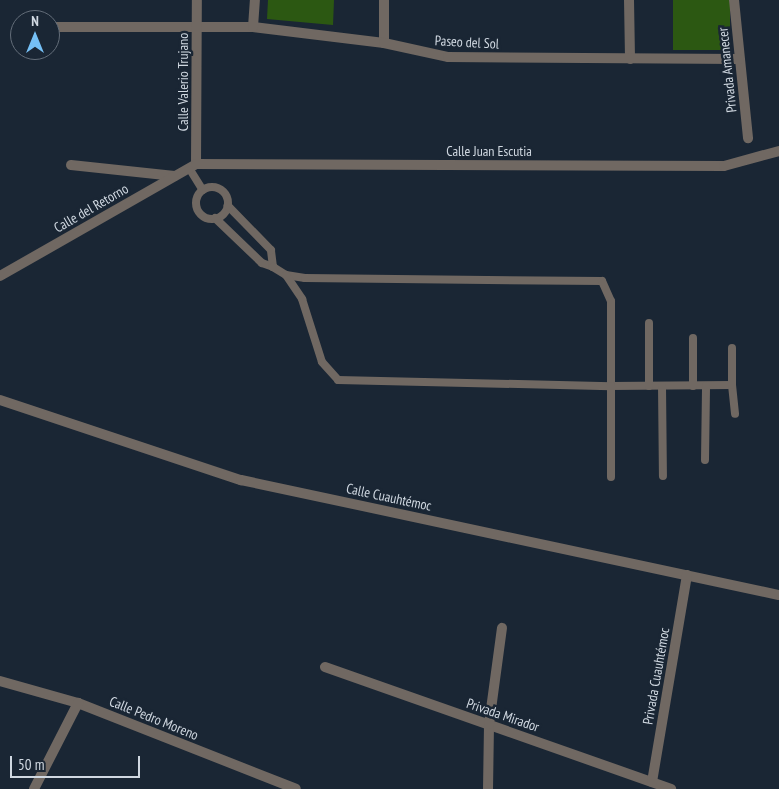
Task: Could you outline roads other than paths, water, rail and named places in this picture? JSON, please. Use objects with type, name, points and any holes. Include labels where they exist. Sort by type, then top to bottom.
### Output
[{"type":"street","name":"Calle Valerio Trujano","points":[[192,166],[197,0]]},
{"type":"street","points":[[253,27],[254,0]]},
{"type":"street","points":[[384,0],[384,43]]},
{"type":"street","points":[[630,0],[630,59]]},
{"type":"street","name":"Privada Amanecer","points":[[734,0],[748,138]]},
{"type":"street","name":"Paseo del Sol","points":[[60,27],[196,29],[253,27],[384,43],[448,57],[739,59]]},
{"type":"street","name":"Calle Juan Escutia","points":[[192,166],[724,166],[779,151]]},
{"type":"street","points":[[71,165],[174,176]]},
{"type":"street","name":"Calle del Retorno","points":[[0,276],[192,166]]},
{"type":"street","name":"Calle Cuauhtémoc","points":[[0,400],[241,480],[779,595]]},
{"type":"street","name":"Privada Cuauhtémoc","points":[[652,782],[687,575]]},
{"type":"street","points":[[488,789],[489,724],[502,628]]},
{"type":"street","name":"Privada Mirador","points":[[325,667],[671,789]]},
{"type":"street","name":"Calle Pedro Moreno","points":[[0,681],[78,703],[296,789]]},
{"type":"street","points":[[34,789],[78,703]]},
{"type":"lane","points":[[192,166],[204,190]]},
{"type":"lane","points":[[204,190],[221,190],[228,206],[271,250],[274,268]]},
{"type":"lane","points":[[204,190],[197,200],[199,212],[215,218],[262,264],[286,275],[302,299],[322,362],[338,380],[610,386],[732,386]]},
{"type":"lane","points":[[215,218],[228,206]]},
{"type":"lane","points":[[286,275],[602,281],[611,301],[610,477]]},
{"type":"lane","points":[[649,323],[649,386]]},
{"type":"lane","points":[[693,338],[693,386]]},
{"type":"lane","points":[[732,348],[732,386],[735,414]]},
{"type":"lane","points":[[662,386],[663,476]]},
{"type":"lane","points":[[705,460],[706,386]]}]
